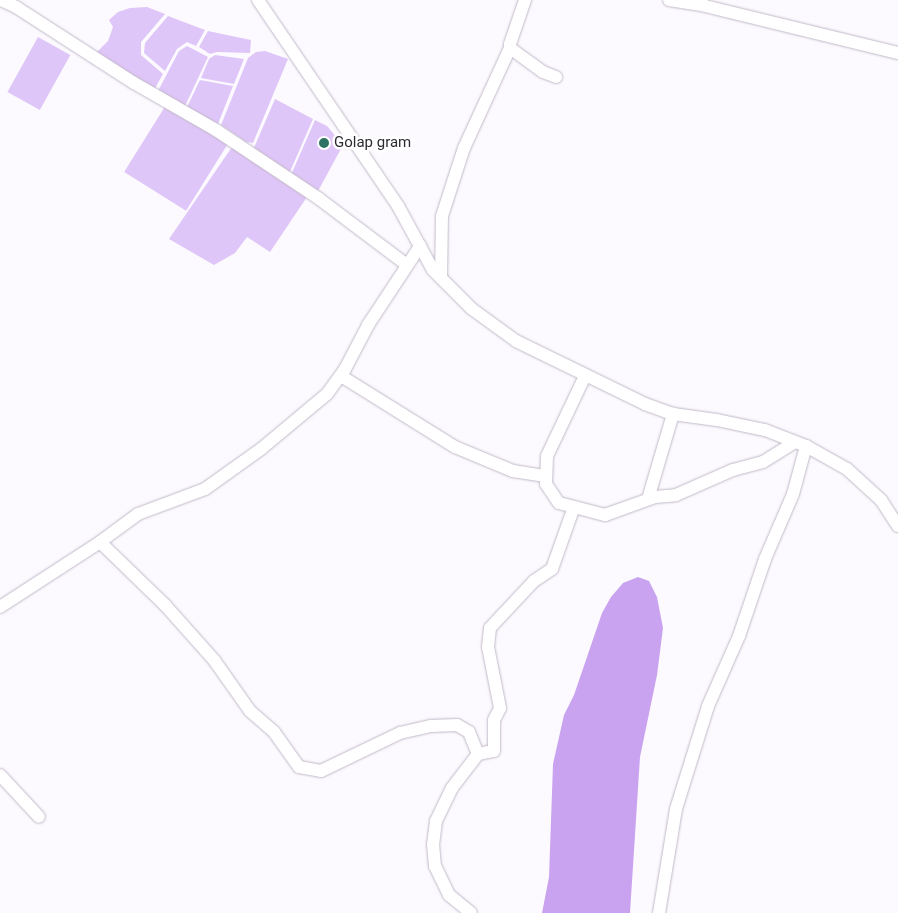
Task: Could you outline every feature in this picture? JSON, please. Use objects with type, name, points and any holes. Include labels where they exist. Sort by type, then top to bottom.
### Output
[{"type":"street","points":[[1,0],[16,7],[54,34],[134,84],[216,130],[318,198],[407,265]]},
{"type":"street","points":[[258,0],[398,206],[432,270],[472,309],[516,341],[645,404],[673,414],[717,420],[765,430],[800,444],[847,469],[881,500],[898,526]]},
{"type":"street","points":[[441,278],[442,216],[464,148],[510,48],[525,0]]},
{"type":"street","points":[[669,0],[689,2],[898,54]]},
{"type":"street","points":[[510,48],[543,72],[556,77]]},
{"type":"street","points":[[0,607],[100,542],[138,514],[205,489],[299,418],[327,394],[341,376],[368,325],[420,246]]},
{"type":"street","points":[[341,376],[455,448],[513,470],[546,476]]},
{"type":"street","points":[[585,376],[547,456],[546,484],[559,503],[605,515],[648,499],[676,495],[733,470],[763,462],[800,444]]},
{"type":"street","points":[[648,499],[673,414]]},
{"type":"street","points":[[659,913],[676,809],[708,706],[738,636],[765,559],[793,494],[800,444]]},
{"type":"street","points":[[471,913],[450,895],[435,866],[432,844],[436,821],[452,788],[478,754],[494,751],[494,720],[500,708],[488,647],[490,628],[534,581],[552,570],[574,507]]},
{"type":"street","points":[[100,542],[178,619],[214,660],[250,711],[274,732],[299,767],[321,771],[400,733],[431,726],[457,725],[462,727],[469,732],[478,754]]},
{"type":"street","points":[[0,776],[39,816]]},
{"type":"shaded area","points":[[147,7],[165,14],[141,42],[141,55],[163,74],[154,90],[95,54],[108,41],[113,27],[109,20],[118,12],[130,8]]},
{"type":"shaded area","points":[[168,16],[205,30],[196,46],[187,42],[177,49],[165,71],[144,53],[145,43]]},
{"type":"shaded area","points":[[208,31],[251,40],[250,53],[217,52],[210,54],[199,47]]},
{"type":"shaded area","points":[[38,37],[70,55],[40,110],[7,92]]},
{"type":"shaded area","points":[[187,46],[208,57],[185,106],[158,91],[179,51]]},
{"type":"shaded area","points":[[265,51],[288,59],[253,143],[246,142],[221,125],[248,58],[256,52]]},
{"type":"shaded area","points":[[215,55],[244,59],[234,84],[201,78],[209,59]]},
{"type":"shaded area","points":[[200,80],[233,86],[218,124],[187,107]]},
{"type":"shaded area","points":[[275,99],[313,119],[289,174],[253,150]]},
{"type":"shaded area","points":[[166,105],[228,144],[186,211],[124,172]]},
{"type":"shaded area","points":[[315,120],[327,126],[343,145],[317,193],[291,175]]},
{"type":"shaded area","points":[[232,147],[307,197],[270,252],[247,237],[235,253],[214,265],[169,239]]},
{"type":"shaded area","points":[[638,577],[649,581],[657,597],[663,628],[657,675],[640,757],[630,913],[542,913],[549,877],[553,764],[564,715],[574,695],[602,613],[611,597],[623,583]]},
{"type":"place","name":"Golap gram","points":[[324,143]]}]
